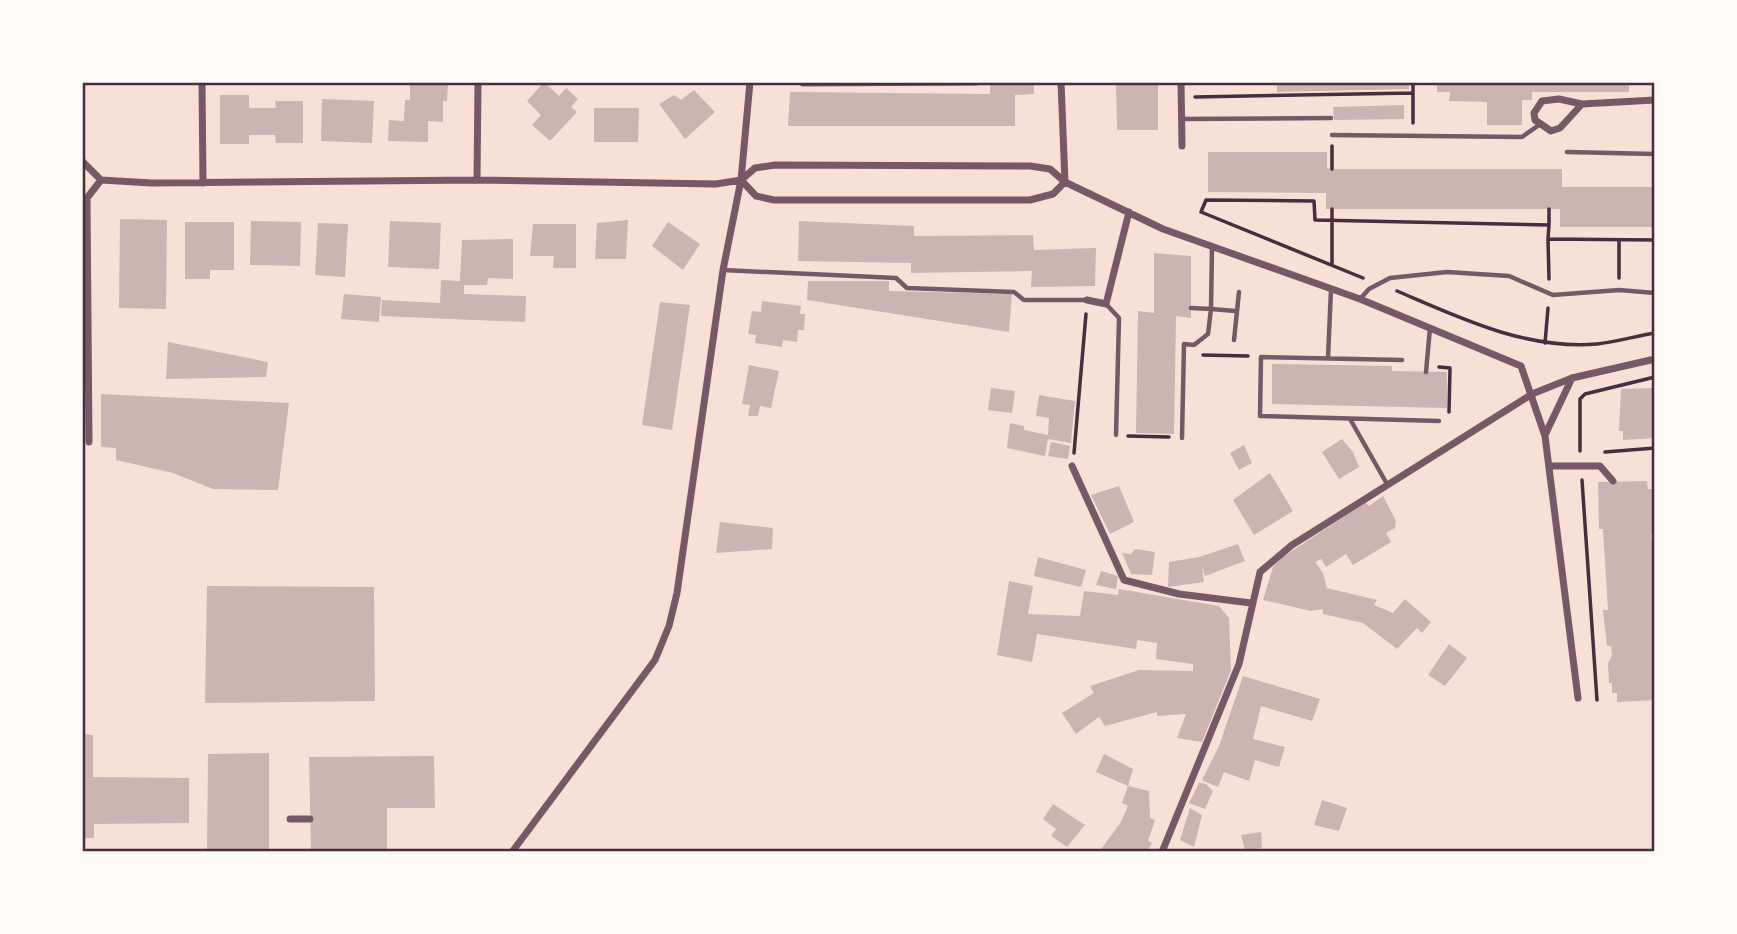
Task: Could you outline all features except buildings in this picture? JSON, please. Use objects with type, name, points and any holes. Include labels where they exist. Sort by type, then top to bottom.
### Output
[{"type":"street","points":[[202,82],[204,183]]},
{"type":"street","points":[[477,180],[478,82]]},
{"type":"street","points":[[512,852],[655,660],[663,643],[677,593],[723,270],[741,180],[750,82]]},
{"type":"street","points":[[803,83],[976,82]]},
{"type":"street","points":[[741,180],[756,196],[774,200],[1030,200],[1053,194],[1065,182],[1061,82]]},
{"type":"street","points":[[1181,82],[1182,146]]},
{"type":"street","points":[[1582,104],[1560,128],[1551,131],[1539,125],[1534,113],[1542,101],[1559,99],[1582,104],[1655,100]]},
{"type":"street","points":[[82,162],[101,180],[204,183],[477,180],[716,184],[741,180],[755,168],[775,165],[1030,166],[1049,169],[1065,182],[1163,229],[1360,299],[1516,362],[1524,372],[1545,436],[1578,698]]},
{"type":"street","points":[[89,442],[87,198],[101,180]]},
{"type":"street","points":[[1087,300],[1106,304],[1129,212]]},
{"type":"street","points":[[1162,852],[1239,664],[1251,603],[1260,572],[1268,562],[1532,394],[1572,378],[1655,359]]},
{"type":"street","points":[[1545,436],[1572,378]]},
{"type":"street","points":[[1073,466],[1124,580],[1179,594],[1251,603]]},
{"type":"street","points":[[1549,466],[1600,466],[1613,481]]},
{"type":"street","points":[[290,819],[310,818]]},
{"type":"lane","points":[[1182,119],[1331,118]]},
{"type":"lane","points":[[1332,135],[1522,137],[1539,125]]},
{"type":"lane","points":[[1566,152],[1655,154]]},
{"type":"lane","points":[[1182,438],[1184,344],[1194,345],[1208,334],[1212,247]]},
{"type":"lane","points":[[723,270],[896,278],[906,289],[1014,292],[1024,300],[1087,300]]},
{"type":"lane","points":[[1360,299],[1377,284],[1400,276],[1483,272],[1509,276],[1550,294],[1619,290],[1655,293]]},
{"type":"lane","points":[[1328,358],[1331,289]]},
{"type":"lane","points":[[1234,340],[1239,292]]},
{"type":"lane","points":[[1106,304],[1119,318],[1116,435]]},
{"type":"lane","points":[[1191,308],[1235,311]]},
{"type":"lane","points":[[1426,369],[1430,328]]},
{"type":"lane","points":[[1402,360],[1261,357],[1259,415],[1439,421]]},
{"type":"lane","points":[[1350,419],[1387,484]]},
{"type":"path","points":[[1413,82],[1413,135]]},
{"type":"path","points":[[1181,97],[1413,93]]},
{"type":"path","points":[[1332,146],[1332,169]]},
{"type":"path","points":[[1549,225],[1315,220],[1314,201],[1206,201],[1201,212],[1479,326],[1545,343],[1597,344],[1655,333]]},
{"type":"path","points":[[1332,209],[1332,265]]},
{"type":"path","points":[[1545,343],[1550,294],[1549,209]]},
{"type":"path","points":[[1548,239],[1655,240]]},
{"type":"path","points":[[1619,240],[1619,290]]},
{"type":"path","points":[[1073,466],[1087,300]]},
{"type":"path","points":[[1183,354],[1261,357]]},
{"type":"path","points":[[1426,369],[1450,368],[1449,421],[1439,421]]},
{"type":"path","points":[[1597,700],[1581,464],[1580,399],[1586,394],[1655,377]]},
{"type":"path","points":[[1116,435],[1182,438]]}]
